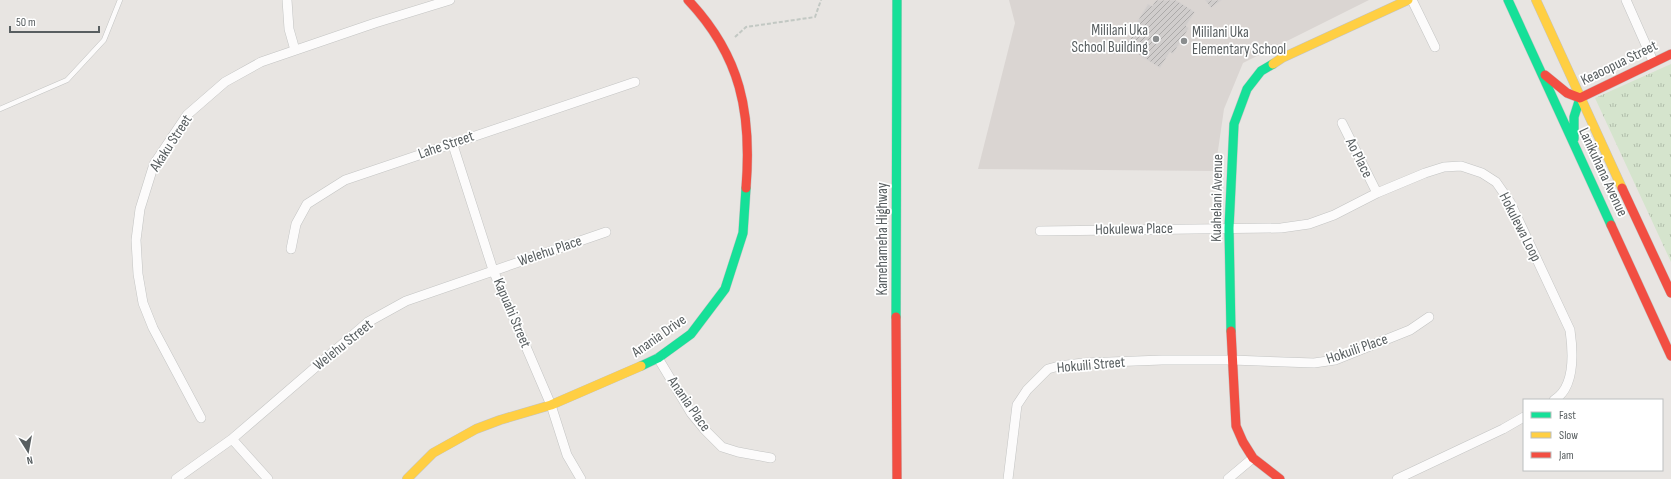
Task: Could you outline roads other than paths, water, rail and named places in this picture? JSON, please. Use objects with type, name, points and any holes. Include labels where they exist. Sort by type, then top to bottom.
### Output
[{"type":"street","points":[[287,0],[289,29],[295,50]]},
{"type":"street","name":"Akaku Street","points":[[201,418],[153,328],[143,303],[138,274],[136,240],[140,209],[154,164],[187,115],[225,82],[261,62],[450,0]]},
{"type":"street","name":"Anania Drive","points":[[407,479],[434,454],[476,429],[500,420],[551,405],[590,387],[619,377],[658,358],[691,334],[725,289],[743,234],[747,181],[747,137],[743,98],[735,71],[725,49],[705,18],[688,0]]},
{"type":"street","name":"Kamehameha Highway","points":[[897,0],[897,479]]},
{"type":"street","name":"Kuahelani Avenue","points":[[1280,479],[1253,458],[1242,442],[1236,426],[1232,360],[1229,228],[1234,124],[1247,89],[1261,71],[1282,58],[1408,0]]},
{"type":"street","points":[[1412,0],[1436,47]]},
{"type":"street","name":"Lanikuhana Avenue","points":[[1508,0],[1671,356]]},
{"type":"street","name":"Lanikuhana Avenue","points":[[1536,0],[1671,293]]},
{"type":"street","points":[[1626,0],[1653,62]]},
{"type":"street","name":"Keaoopua Street","points":[[1580,98],[1671,54]]},
{"type":"street","points":[[1541,73],[1567,93],[1580,98],[1574,117],[1574,144]]},
{"type":"street","name":"Lahe Street","points":[[291,249],[296,224],[307,204],[345,180],[452,142],[635,82]]},
{"type":"street","name":"Ao Place","points":[[1342,123],[1377,193]]},
{"type":"street","name":"Kapuahi Street","points":[[452,142],[494,270],[551,405],[567,455],[581,479]]},
{"type":"street","name":"Hokulewa Loop","points":[[1229,228],[1281,228],[1309,224],[1334,215],[1377,193],[1425,172],[1444,167],[1460,166],[1482,173],[1496,182],[1510,202],[1570,330],[1573,352],[1571,370],[1566,386],[1556,399]]},
{"type":"street","name":"Hokulewa Place","points":[[1040,231],[1229,228]]},
{"type":"street","name":"Welehu Place","points":[[494,270],[606,232]]},
{"type":"street","name":"Welehu Street","points":[[176,479],[232,439],[368,322],[406,301],[494,270]]},
{"type":"street","name":"Hokuili Place","points":[[1232,360],[1314,363],[1335,360],[1410,330],[1429,317]]},
{"type":"street","name":"Anania Place","points":[[658,358],[691,412],[705,430],[722,447],[738,452],[771,458]]},
{"type":"street","name":"Hokuili Street","points":[[1008,479],[1017,405],[1027,390],[1048,369],[1083,363],[1162,360],[1232,360]]},
{"type":"street","points":[[1397,479],[1503,429],[1523,418]]},
{"type":"street","points":[[232,439],[268,479]]},
{"type":"street","points":[[1228,479],[1253,458]]},
{"type":"lane","points":[[0,109],[66,80],[104,40],[120,0]]},
{"type":"place","name":"Mililani Uka School Building","points":[[1156,39]]},
{"type":"place","name":"Mililani Uka Elementary School","points":[[1184,41]]}]
